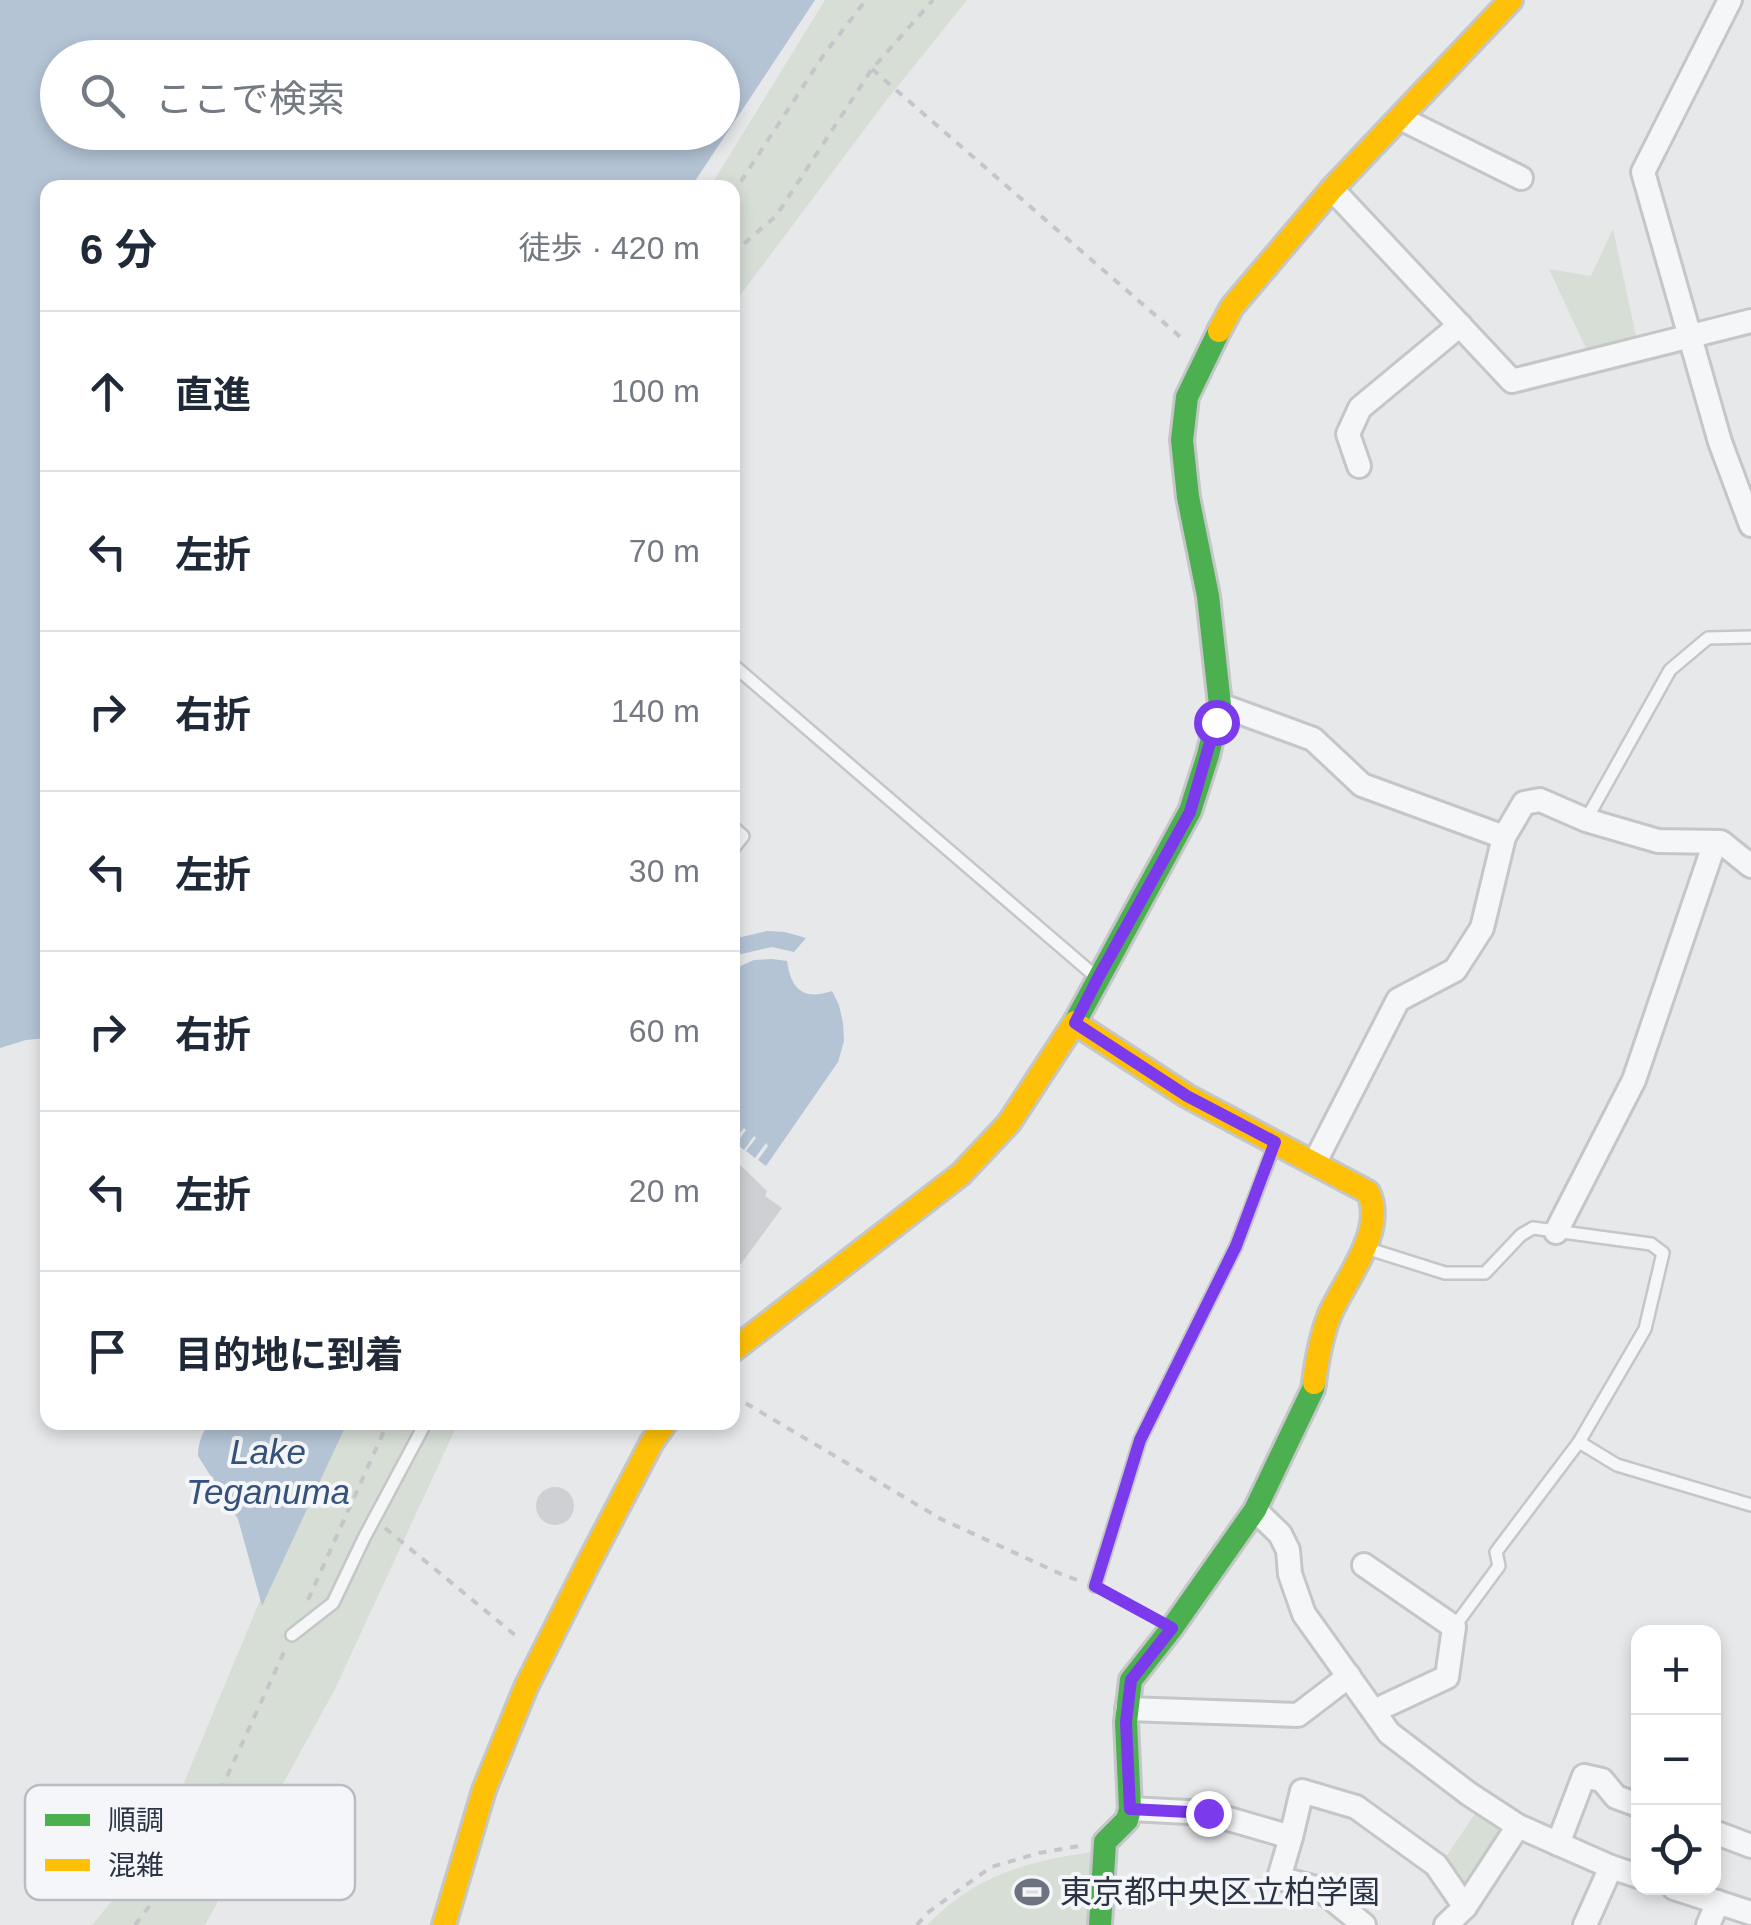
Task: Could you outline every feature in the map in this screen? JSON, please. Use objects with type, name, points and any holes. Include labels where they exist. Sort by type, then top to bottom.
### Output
[{"type":"street","points":[[740,1344],[961,1174],[1009,1123],[1075,1023],[1190,812],[1220,705],[1208,596],[1188,497],[1182,440],[1187,397],[1232,307],[1332,189],[1512,0]]},
{"type":"street","points":[[1730,0],[1642,172],[1720,442],[1751,525]]},
{"type":"street","points":[[1400,118],[1521,178]]},
{"type":"street","points":[[1332,189],[1512,380],[1751,321]]},
{"type":"street","points":[[1359,466],[1348,434],[1360,408],[1460,324]]},
{"type":"street","points":[[1220,705],[1313,739],[1362,786],[1504,837]]},
{"type":"street","points":[[1314,1162],[1398,1000],[1455,970],[1482,928],[1504,837],[1524,803],[1540,800],[1586,820],[1658,841],[1721,842],[1751,866]]},
{"type":"street","points":[[1556,1232],[1634,1080],[1714,842]]},
{"type":"street","points":[[1075,1023],[1187,1096],[1368,1192],[1374,1204],[1366,1248],[1330,1314],[1318,1351],[1313,1389],[1255,1510],[1131,1680],[1127,1709],[1130,1809],[1127,1820],[1105,1842],[1100,1925]]},
{"type":"street","points":[[444,1925],[492,1770],[542,1653],[660,1430]]},
{"type":"street","points":[[1255,1510],[1280,1534],[1288,1550],[1290,1574],[1304,1614],[1389,1734],[1518,1826],[1631,1874]]},
{"type":"street","points":[[1364,1566],[1454,1627],[1447,1677],[1374,1710]]},
{"type":"street","points":[[1127,1709],[1298,1715],[1349,1676]]},
{"type":"street","points":[[1558,1844],[1584,1776],[1602,1780],[1616,1797],[1631,1802]]},
{"type":"street","points":[[1364,1925],[1320,1889],[1279,1878],[1302,1791],[1356,1807],[1436,1866],[1466,1908]]},
{"type":"street","points":[[1130,1809],[1208,1813],[1291,1837]]},
{"type":"street","points":[[1446,1925],[1466,1908],[1518,1826]]},
{"type":"street","points":[[1721,1835],[1751,1846]]},
{"type":"street","points":[[461,1925],[466,1848]]},
{"type":"street","points":[[1585,1925],[1612,1868]]},
{"type":"street","points":[[1696,1895],[1751,1913]]},
{"type":"street","points":[[1708,1925],[1718,1902]]},
{"type":"lane","points":[[1586,820],[1670,670],[1708,638],[1751,637]]},
{"type":"lane","points":[[740,671],[1098,978]]},
{"type":"lane","points":[[1095,1586],[1140,1440],[1236,1246],[1275,1142]]},
{"type":"lane","points":[[1366,1248],[1445,1274],[1485,1273],[1534,1228],[1650,1244],[1663,1253],[1645,1329],[1579,1442],[1496,1552],[1499,1566],[1454,1627]]},
{"type":"lane","points":[[292,1635],[333,1604],[422,1430]]},
{"type":"lane","points":[[1579,1442],[1618,1465],[1751,1506]]},
{"type":"path","points":[[740,183],[825,52],[866,0]]},
{"type":"path","points":[[740,247],[776,216],[872,69],[933,0]]},
{"type":"path","points":[[872,69],[1204,358]]},
{"type":"path","points":[[740,1400],[941,1520],[1095,1586],[1172,1628]]},
{"type":"path","points":[[307,1601],[384,1430]]},
{"type":"path","points":[[374,1519],[529,1647],[542,1653]]},
{"type":"path","points":[[223,1785],[292,1635]]},
{"type":"path","points":[[917,1925],[927,1912],[991,1867],[1039,1852],[1105,1842]]},
{"type":"path","points":[[135,1925],[154,1900]]},
{"type":"shaded area","points":[[825,0],[967,0],[740,296],[740,180],[714,180],[733,150],[740,150],[740,138]]},
{"type":"shaded area","points":[[1613,229],[1639,350],[1592,361],[1549,269],[1591,276]]},
{"type":"shaded area","points":[[331,1430],[455,1430],[334,1691],[282,1785],[183,1785]]},
{"type":"shaded area","points":[[1477,1811],[1500,1825],[1501,1836],[1468,1884],[1458,1883],[1443,1861]]},
{"type":"shaded area","name":"東京都中央区立柏学園","points":[[1099,1851],[1093,1925],[927,1925],[985,1881],[1027,1865]]},
{"type":"shaded area","points":[[113,1900],[219,1900],[205,1925],[92,1925]]},
{"type":"water","points":[[0,0],[815,0],[740,113],[740,40],[40,40],[40,150],[716,150],[696,180],[40,180],[40,1039],[0,1048]]},
{"type":"water","points":[[767,931],[806,938],[794,952],[772,947],[740,954],[740,937]]},
{"type":"water","points":[[754,960],[787,961],[795,985],[806,993],[832,991],[843,1023],[844,1041],[838,1062],[766,1166],[758,1160],[768,1146],[766,1143],[755,1158],[746,1151],[754,1136],[744,1150],[740,1147],[746,1130],[740,1133],[740,966]]},
{"type":"water","name":"Lake Teganuma","points":[[205,1430],[344,1430],[262,1606],[238,1519],[198,1456]]},
{"type":"building","points":[[740,1165],[767,1191],[765,1196],[782,1208],[740,1265]]},
{"type":"building","points":[[555,1487],[568,1493],[574,1506],[568,1519],[555,1525],[542,1519],[536,1506],[542,1493]]},
{"type":"traffic: fast","points":[[1075,1022],[1190,811],[1220,705],[1208,596],[1188,497],[1182,440],[1187,397],[1219,331]]},
{"type":"traffic: fast","points":[[1100,1925],[1105,1842],[1127,1820],[1130,1809],[1126,1722],[1131,1680],[1255,1510],[1314,1383]]},
{"type":"traffic: slow","points":[[1219,331],[1232,307],[1332,189],[1511,0]]},
{"type":"traffic: slow","points":[[740,1345],[961,1174],[1009,1123],[1075,1022]]},
{"type":"traffic: slow","points":[[1075,1023],[1187,1096],[1368,1192],[1372,1207],[1368,1238],[1327,1322],[1314,1383]]},
{"type":"traffic: slow","points":[[444,1925],[484,1790],[526,1687],[660,1430]]},
{"type":"place","name":"東京都中央区立柏学園","points":[[1032,1892]]},
{"type":"route","points":[[1208,1813],[1130,1809],[1126,1722],[1131,1680],[1172,1628],[1095,1586],[1140,1440],[1236,1246],[1275,1142],[1187,1096],[1075,1023],[1190,812],[1216,722]]}]
